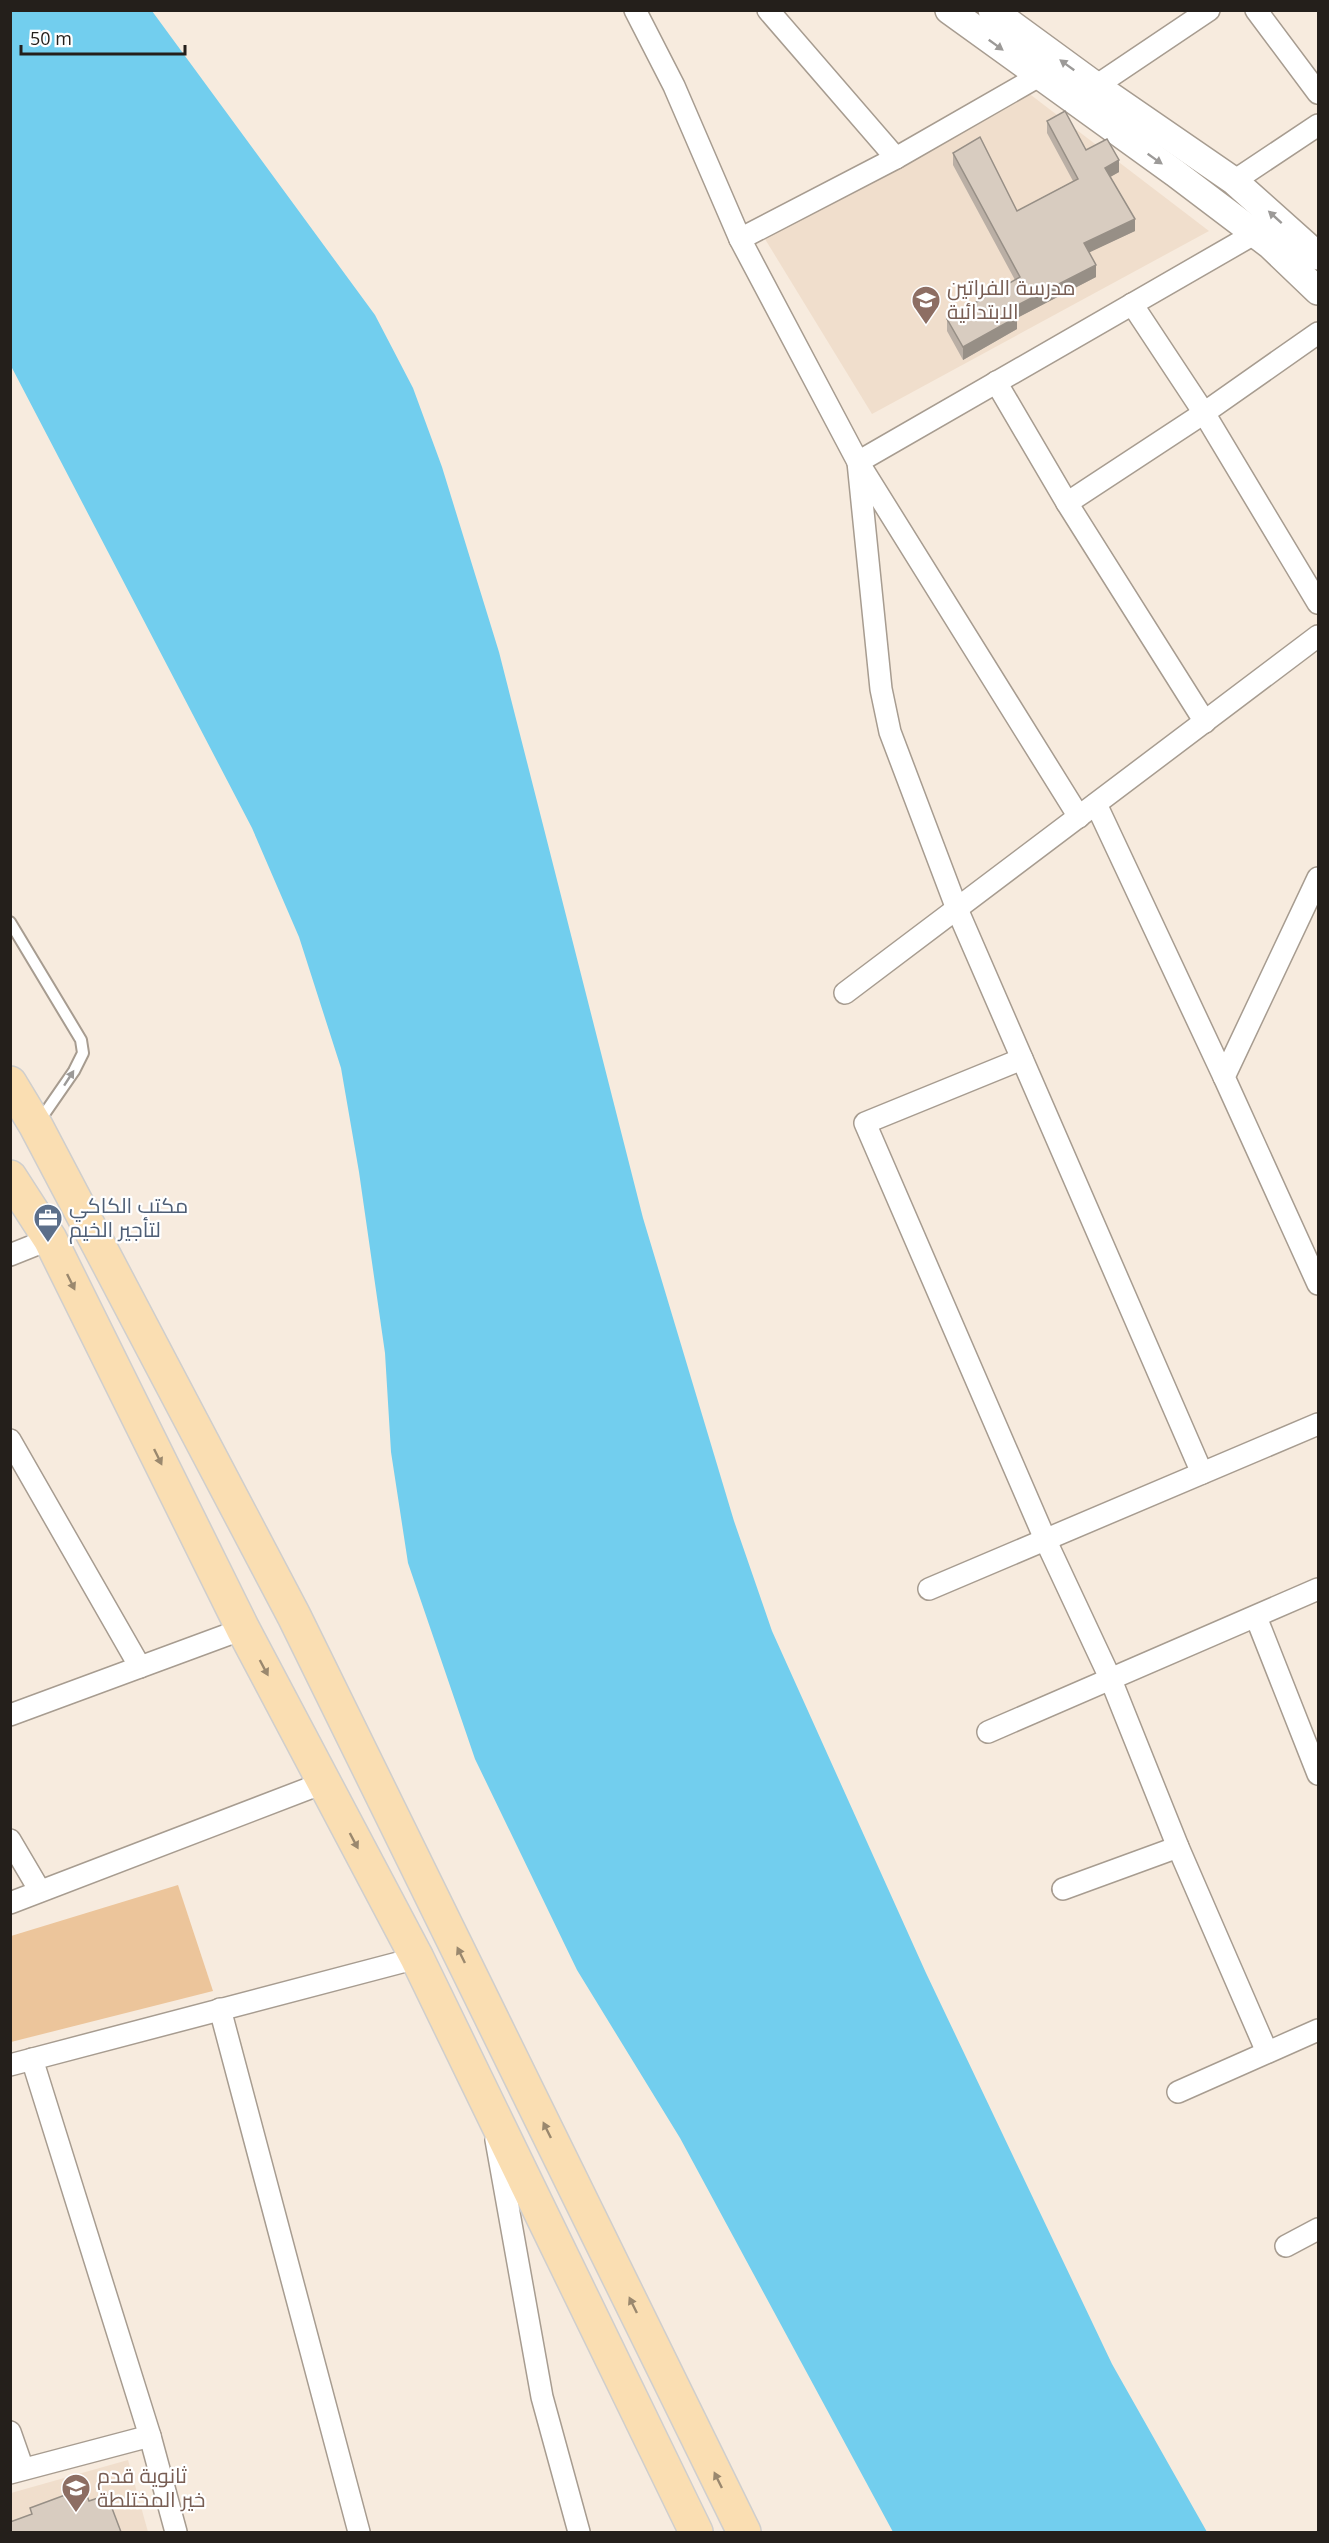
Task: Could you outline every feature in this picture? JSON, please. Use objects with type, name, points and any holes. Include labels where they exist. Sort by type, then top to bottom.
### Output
[{"type":"main road","points":[[10,1083],[36,1126],[294,1617],[744,2532]]},
{"type":"main road","points":[[10,1177],[50,1239],[243,1629],[417,1958],[696,2532]]},
{"type":"street","points":[[635,10],[674,86],[740,239],[858,462],[1079,817]]},
{"type":"street","points":[[768,10],[896,158]]},
{"type":"street","points":[[949,10],[1175,173],[1254,234],[1318,291]]},
{"type":"street","points":[[992,10],[1096,86],[1234,181],[1316,250]]},
{"type":"street","points":[[1096,86],[1209,10]]},
{"type":"street","points":[[1256,10],[1318,93]]},
{"type":"street","points":[[740,239],[896,158],[1039,76]]},
{"type":"street","points":[[1234,181],[1318,125]]},
{"type":"street","points":[[858,462],[1254,234]]},
{"type":"street","points":[[1132,304],[1204,413],[1318,603]]},
{"type":"street","points":[[1067,502],[1204,413],[1318,333]]},
{"type":"street","points":[[996,382],[1067,502],[1205,722]]},
{"type":"street","points":[[858,462],[883,700],[890,732],[957,909],[1203,1473]]},
{"type":"street","points":[[844,993],[1318,636]]},
{"type":"street","points":[[1096,804],[1318,1284]]},
{"type":"street","points":[[1224,1077],[1318,878]]},
{"type":"street","points":[[1022,1059],[865,1123],[1045,1539],[1111,1680],[1178,1847],[1267,2052]]},
{"type":"street","points":[[10,1255],[50,1239]]},
{"type":"street","points":[[929,1590],[1318,1424]]},
{"type":"street","points":[[10,1440],[140,1667]]},
{"type":"street","points":[[988,1732],[1318,1589]]},
{"type":"street","points":[[1256,1617],[1318,1774]]},
{"type":"street","points":[[10,1715],[243,1629]]},
{"type":"street","points":[[10,1903],[323,1783]]},
{"type":"street","points":[[10,1840],[40,1891]]},
{"type":"street","points":[[1063,1889],[1178,1847]]},
{"type":"street","points":[[10,2065],[417,1958]]},
{"type":"street","points":[[220,2009],[359,2532]]},
{"type":"street","points":[[1178,2092],[1318,2030]]},
{"type":"street","points":[[33,2059],[150,2436],[176,2532]]},
{"type":"street","points":[[490,2106],[542,2397],[579,2532]]},
{"type":"street","points":[[1286,2246],[1318,2229]]},
{"type":"street","points":[[10,2432],[17,2471],[150,2436]]},
{"type":"lane","points":[[10,922],[81,1040],[83,1053],[74,1071],[36,1126]]},
{"type":"shaded area","name":"مدرسة الفراتين الابتدائية","points":[[1027,92],[1209,231],[872,414],[765,239]]},
{"type":"shaded area","points":[[178,1885],[213,1991],[11,2042],[11,1936]]},
{"type":"shaded area","name":"ثانوية قدم خير المختلطة","points":[[128,2460],[148,2532],[11,2532],[11,2493]]},
{"type":"water","points":[[10,11],[152,11],[375,315],[413,388],[442,467],[499,652],[643,1218],[734,1521],[772,1631],[926,1973],[1112,2364],[1207,2532],[893,2532],[680,2138],[577,1970],[475,1759],[408,1563],[391,1452],[385,1353],[359,1172],[341,1068],[299,937],[252,828],[11,366]]},
{"type":"building","points":[[1065,111],[1086,150],[1107,139],[1119,160],[1105,168],[1135,219],[1084,243],[1096,265],[1012,308],[1017,317],[963,347],[947,319],[1020,277],[953,153],[980,137],[1017,211],[1078,179],[1047,121]]},
{"type":"building","points":[[84,2488],[89,2501],[107,2495],[121,2532],[10,2532],[10,2522],[32,2514],[30,2508]]},
{"type":"place","name":"مدرسة الفراتين الابتدائية","points":[[926,326]]},
{"type":"place","name":"مكتب الكاكي لتأجير الخيم","points":[[48,1244]]},
{"type":"place","name":"ثانوية قدم خير المختلطة","points":[[76,2514]]}]
